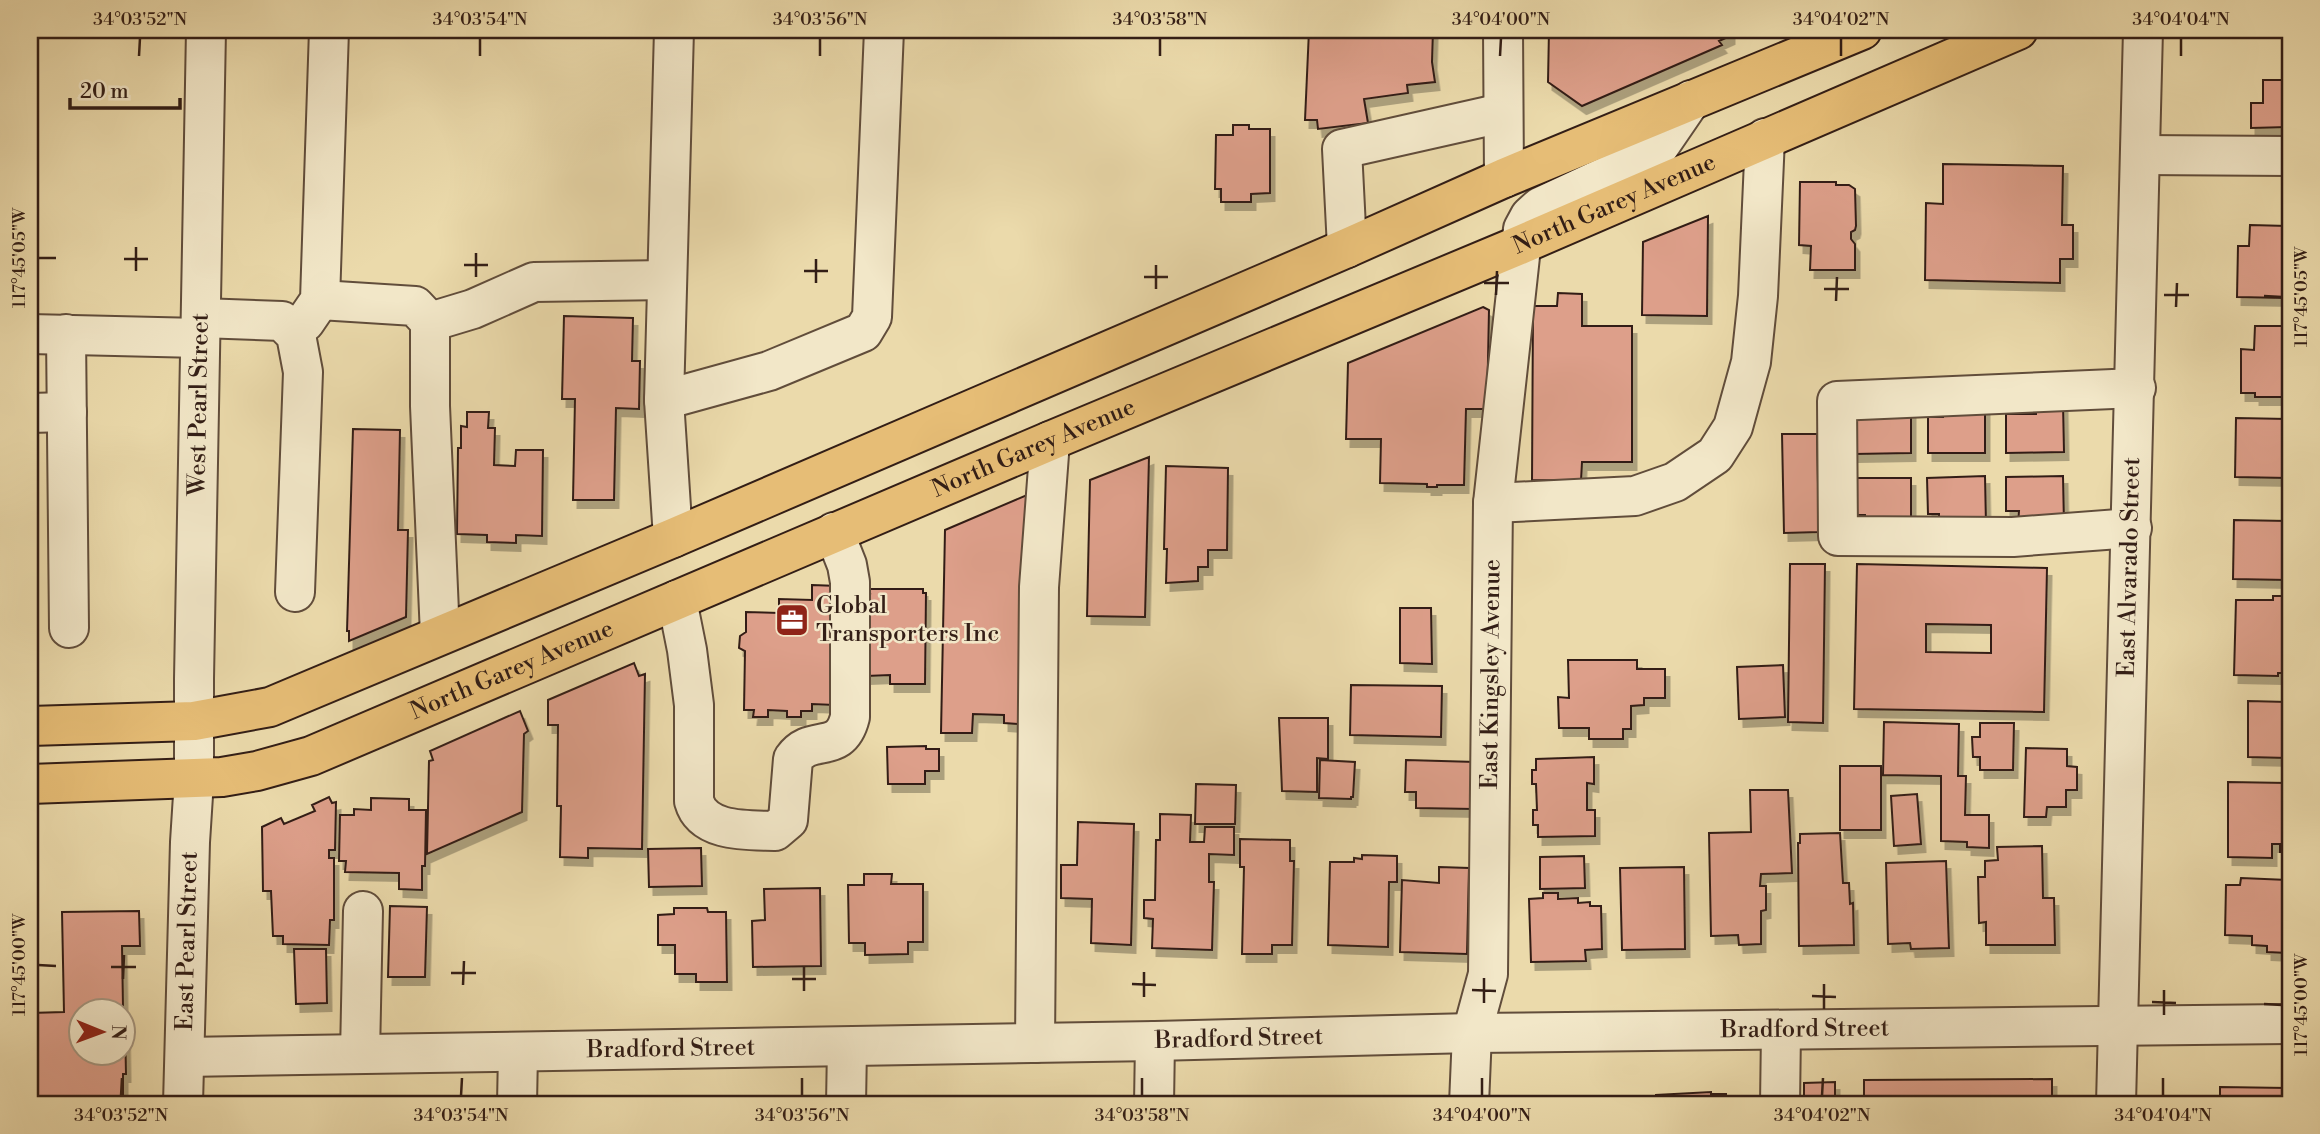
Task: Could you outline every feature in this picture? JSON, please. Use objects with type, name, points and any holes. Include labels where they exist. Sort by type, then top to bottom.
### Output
[{"type":"main road","points":[[30,726],[194,722],[270,707],[673,538],[1504,178],[1862,30]]},
{"type":"main road","name":"North Garey Avenue","points":[[30,784],[194,780],[257,771],[311,756],[834,532],[1520,245],[2018,30]]},
{"type":"street","name":"West Pearl Street","points":[[194,780],[206,30]]},
{"type":"street","points":[[296,335],[320,300],[329,30]]},
{"type":"street","points":[[673,538],[664,400],[674,30]]},
{"type":"street","points":[[664,400],[769,371],[863,331],[872,317],[884,30]]},
{"type":"street","points":[[1503,30],[1504,178]]},
{"type":"street","name":"East Alvarado Street","points":[[2116,1104],[2144,30]]},
{"type":"street","name":"East Kingsley Avenue","points":[[1469,1104],[1472,1033],[1488,974],[1493,503],[1523,229],[1530,216],[1540,207],[1654,154],[1691,100]]},
{"type":"street","points":[[1347,248],[1342,149],[1502,113]]},
{"type":"street","points":[[1493,503],[1635,496],[1675,482],[1715,455],[1733,427],[1751,362],[1758,296],[1765,138]]},
{"type":"street","points":[[2142,155],[2290,156]]},
{"type":"street","points":[[430,322],[473,309],[534,282],[667,280]]},
{"type":"street","points":[[320,300],[415,306],[430,322],[430,406],[440,635]]},
{"type":"street","points":[[69,628],[48,413],[48,334],[201,328],[282,321],[296,335],[303,372],[295,592]]},
{"type":"street","points":[[2132,528],[2013,537],[1838,536],[1837,401],[2136,388]]},
{"type":"street","points":[[1035,1043],[1039,587],[1050,441]]},
{"type":"street","points":[[677,600],[694,705],[694,800],[697,810],[704,818],[735,829],[775,831],[788,820],[793,759],[799,751],[840,738],[846,731],[850,717],[849,582],[847,565],[834,532]]},
{"type":"street","name":"East Pearl Street","points":[[183,1104],[194,780]]},
{"type":"street","points":[[360,1054],[363,911]]},
{"type":"street","name":"Bradford Street","points":[[185,1057],[847,1047],[1472,1033],[2290,1024]]},
{"type":"street","points":[[1780,1104],[1781,1031]]},
{"type":"street","points":[[1154,1104],[1155,1041]]},
{"type":"street","points":[[846,1104],[847,1047]]},
{"type":"street","points":[[517,1104],[518,1052]]},
{"type":"building","points":[[1309,30],[1433,30],[1432,62],[1435,82],[1407,85],[1408,93],[1364,99],[1368,123],[1318,129],[1317,120],[1305,120]]},
{"type":"building","points":[[1549,30],[1730,30],[1730,36],[1719,41],[1722,45],[1582,106],[1548,82]]},
{"type":"building","points":[[2263,80],[2290,80],[2290,127],[2251,128],[2251,103],[2263,103]]},
{"type":"building","points":[[1233,125],[1249,125],[1249,129],[1270,129],[1270,193],[1251,194],[1251,202],[1221,202],[1221,189],[1215,189],[1216,135],[1233,135]]},
{"type":"building","points":[[1943,164],[2063,166],[2062,225],[2073,225],[2073,259],[2060,259],[2060,283],[1925,280],[1926,203],[1943,204]]},
{"type":"building","points":[[1800,182],[1836,182],[1836,185],[1849,185],[1855,189],[1856,226],[1851,232],[1851,239],[1855,244],[1855,270],[1810,270],[1811,246],[1799,245]]},
{"type":"building","points":[[1708,216],[1707,316],[1642,315],[1643,242]]},
{"type":"building","points":[[2250,225],[2290,226],[2290,291],[2286,291],[2286,298],[2237,297],[2238,246],[2249,246]]},
{"type":"building","points":[[1558,293],[1582,294],[1582,326],[1632,326],[1632,462],[1582,462],[1581,481],[1532,480],[1533,306],[1557,306]]},
{"type":"building","points":[[1483,307],[1489,310],[1487,409],[1466,409],[1464,485],[1427,487],[1427,484],[1380,483],[1381,439],[1346,439],[1348,363]]},
{"type":"building","points":[[564,316],[633,318],[632,361],[640,361],[639,409],[616,408],[614,500],[573,500],[575,399],[562,399]]},
{"type":"building","points":[[2255,326],[2290,326],[2290,397],[2255,397],[2255,393],[2241,393],[2241,349],[2254,350]]},
{"type":"building","points":[[2063,403],[2064,452],[2006,453],[2006,414],[2036,414],[2036,404]]},
{"type":"building","points":[[1943,405],[1985,405],[1985,453],[1928,453],[1928,417],[1943,417]]},
{"type":"building","points":[[1911,411],[1911,453],[1854,454],[1854,417]]},
{"type":"building","points":[[467,412],[489,412],[488,428],[495,428],[494,465],[515,466],[516,450],[543,450],[542,536],[516,535],[516,543],[487,542],[487,535],[457,534],[458,448],[461,448],[461,426],[467,427]]},
{"type":"building","points":[[2236,418],[2290,419],[2290,478],[2235,477]]},
{"type":"building","points":[[353,429],[400,430],[398,530],[408,530],[406,617],[349,641],[347,631]]},
{"type":"building","points":[[1782,434],[1817,434],[1819,532],[1784,533]]},
{"type":"building","points":[[1149,457],[1145,617],[1087,616],[1090,480]]},
{"type":"building","points":[[1166,466],[1228,468],[1227,550],[1208,550],[1208,567],[1198,567],[1198,581],[1166,583]]},
{"type":"building","points":[[1985,476],[1986,525],[1939,526],[1939,514],[1928,514],[1927,478]]},
{"type":"building","points":[[2063,476],[2064,524],[2018,524],[2019,511],[2006,511],[2006,477]]},
{"type":"building","points":[[1854,478],[1911,478],[1911,526],[1866,527],[1865,515],[1854,515]]},
{"type":"building","points":[[1027,495],[1019,724],[1004,723],[1004,715],[973,714],[972,733],[941,733],[945,530]]},
{"type":"building","points":[[2234,520],[2290,521],[2290,580],[2233,579]]},
{"type":"building","points":[[1790,564],[1825,564],[1823,723],[1788,722]]},
{"type":"building","points":[[1857,564],[2047,568],[2044,712],[1854,709]],"holes":[[[1926,624],[1991,625],[1991,653],[1926,652]]]},
{"type":"building","points":[[812,585],[838,586],[835,705],[812,704],[812,711],[801,711],[801,717],[787,717],[787,711],[768,710],[768,717],[753,717],[754,710],[744,710],[745,651],[739,648],[740,636],[746,632],[746,612],[779,613],[779,599],[812,600]]},
{"type":"building","points":[[869,589],[923,589],[923,593],[926,593],[925,684],[890,684],[890,675],[866,676],[865,592],[870,593]]},
{"type":"building","points":[[2273,596],[2290,596],[2290,673],[2278,673],[2278,676],[2234,675],[2236,600],[2273,600]]},
{"type":"building","points":[[1400,608],[1431,608],[1432,664],[1400,663]]},
{"type":"building","points":[[1568,660],[1637,660],[1637,669],[1665,669],[1665,698],[1644,698],[1644,705],[1631,706],[1631,729],[1623,729],[1623,739],[1589,739],[1589,728],[1559,728],[1558,697],[1569,698]]},
{"type":"building","points":[[634,663],[639,676],[645,674],[642,849],[588,848],[588,858],[560,857],[561,806],[557,806],[558,725],[548,725],[548,700]]},
{"type":"building","points":[[1783,665],[1785,717],[1739,719],[1737,667]]},
{"type":"building","points":[[1351,685],[1442,686],[1441,737],[1350,735]]},
{"type":"building","points":[[2248,701],[2290,702],[2290,758],[2248,757]]},
{"type":"building","points":[[520,711],[528,731],[524,734],[522,812],[427,854],[429,761],[433,760],[430,751]]},
{"type":"building","points":[[1279,718],[1328,718],[1328,759],[1317,758],[1317,792],[1282,791]]},
{"type":"building","points":[[1884,722],[1959,724],[1958,776],[1966,776],[1965,815],[1989,815],[1989,848],[1967,847],[1967,842],[1941,841],[1941,776],[1883,775]]},
{"type":"building","points":[[1980,723],[2014,723],[2013,770],[1980,770],[1980,757],[1973,757],[1972,737],[1980,737]]},
{"type":"building","points":[[926,746],[926,749],[939,749],[939,771],[925,771],[925,784],[888,784],[887,747]]},
{"type":"building","points":[[2026,748],[2067,749],[2067,766],[2077,767],[2077,790],[2066,790],[2066,807],[2047,807],[2046,817],[2024,817]]},
{"type":"building","points":[[1594,757],[1594,784],[1587,783],[1587,810],[1595,810],[1595,836],[1538,837],[1538,825],[1533,825],[1533,810],[1537,810],[1536,784],[1532,784],[1532,770],[1536,770],[1536,759]]},
{"type":"building","points":[[1320,760],[1355,762],[1351,799],[1319,798]]},
{"type":"building","points":[[1406,760],[1476,762],[1474,809],[1416,808],[1416,792],[1405,792]]},
{"type":"building","points":[[1840,766],[1881,766],[1881,830],[1840,830]]},
{"type":"building","points":[[2228,782],[2290,783],[2290,852],[2280,852],[2280,844],[2272,844],[2272,858],[2228,857]]},
{"type":"building","points":[[1196,784],[1236,785],[1235,824],[1195,824]]},
{"type":"building","points":[[1750,790],[1788,790],[1792,873],[1761,874],[1760,886],[1766,886],[1766,910],[1761,911],[1761,944],[1739,945],[1738,935],[1711,936],[1709,833],[1751,832]]},
{"type":"building","points":[[1917,794],[1921,844],[1894,846],[1891,796]]},
{"type":"building","points":[[329,797],[332,803],[336,802],[335,850],[329,850],[329,858],[334,858],[334,920],[330,920],[329,945],[283,944],[283,936],[273,936],[271,891],[263,891],[262,827],[281,818],[284,824],[315,811],[312,805]]},
{"type":"building","points":[[371,798],[409,799],[409,810],[426,810],[422,890],[399,889],[399,873],[345,872],[346,861],[339,861],[340,815],[354,815],[354,809],[371,810]]},
{"type":"building","points":[[1160,814],[1191,815],[1190,842],[1204,842],[1205,827],[1234,827],[1234,855],[1209,854],[1209,882],[1214,882],[1212,950],[1152,948],[1153,919],[1144,918],[1144,900],[1155,900],[1156,840],[1160,840]]},
{"type":"building","points":[[1078,822],[1134,824],[1131,945],[1091,943],[1092,899],[1061,898],[1061,865],[1077,865]]},
{"type":"building","points":[[1840,833],[1843,883],[1849,883],[1850,904],[1853,903],[1854,945],[1799,946],[1800,834]]},
{"type":"building","points":[[1240,839],[1290,840],[1290,861],[1294,861],[1292,945],[1272,945],[1272,954],[1242,954],[1244,867],[1240,867]]},
{"type":"building","points":[[2042,846],[2043,898],[2054,898],[2055,945],[1986,945],[1986,922],[1979,923],[1978,877],[1985,877],[1985,861],[1998,860],[1997,847]]},
{"type":"building","points":[[701,848],[702,886],[649,887],[648,849]]},
{"type":"building","points":[[1362,855],[1397,856],[1397,882],[1389,882],[1388,947],[1328,945],[1330,862],[1354,862],[1354,858],[1362,859]]},
{"type":"building","points":[[1584,856],[1585,888],[1540,889],[1540,857]]},
{"type":"building","points":[[1946,861],[1949,948],[1911,949],[1910,943],[1888,944],[1886,863]]},
{"type":"building","points":[[1439,867],[1469,868],[1467,954],[1400,952],[1402,880],[1439,883]]},
{"type":"building","points":[[1684,867],[1685,949],[1622,950],[1620,868]]},
{"type":"building","points":[[864,874],[892,874],[891,884],[923,884],[923,942],[908,942],[908,954],[865,955],[865,943],[849,943],[848,885],[864,885]]},
{"type":"building","points":[[2241,878],[2290,880],[2290,953],[2267,952],[2267,946],[2252,945],[2252,936],[2225,935],[2226,885],[2240,885]]},
{"type":"building","points":[[820,888],[821,966],[753,967],[752,921],[765,920],[764,889]]},
{"type":"building","points":[[1543,893],[1558,893],[1558,899],[1578,898],[1578,903],[1590,902],[1590,906],[1601,906],[1602,949],[1585,950],[1586,961],[1531,962],[1529,899],[1543,898]]},
{"type":"building","points":[[390,906],[427,907],[425,977],[388,977]]},
{"type":"building","points":[[674,908],[707,908],[708,912],[726,912],[727,982],[696,982],[696,974],[675,974],[675,945],[658,945],[658,915],[674,914]]},
{"type":"building","points":[[139,911],[140,946],[122,946],[123,998],[66,998],[66,1068],[126,1068],[126,1074],[123,1074],[123,1104],[30,1104],[30,1013],[64,1012],[62,912]]},
{"type":"building","points":[[294,949],[326,949],[327,1003],[296,1004]]},
{"type":"building","points":[[2052,1079],[2052,1104],[1864,1104],[1864,1080]]},
{"type":"building","points":[[1835,1082],[1835,1104],[1804,1104],[1804,1083]]},
{"type":"building","points":[[2220,1087],[2290,1088],[2290,1104],[2220,1104]]},
{"type":"building","points":[[1711,1092],[1726,1094],[1726,1104],[1656,1104],[1656,1095]]},
{"type":"building","points":[[953,1099],[1037,1100],[1037,1104],[953,1104]]},
{"type":"building","points":[[1293,1101],[1370,1101],[1370,1104],[1293,1104]]},
{"type":"place","name":"Global Transporters Inc","points":[[792,620]]}]
